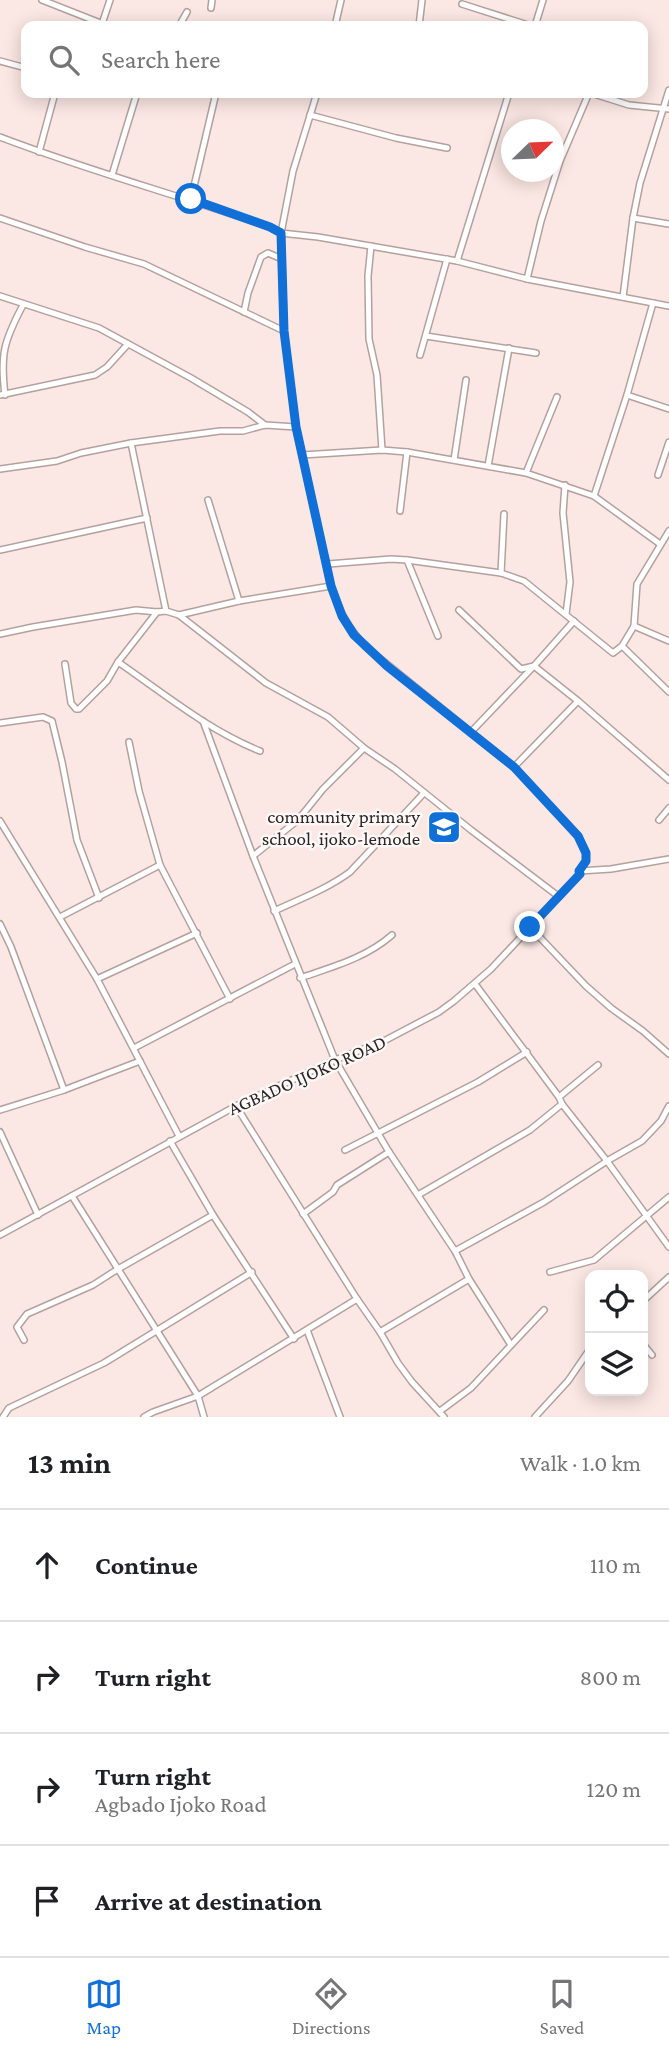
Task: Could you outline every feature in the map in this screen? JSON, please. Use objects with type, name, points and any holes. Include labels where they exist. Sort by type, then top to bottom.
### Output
[{"type":"street","points":[[42,0],[94,21]]},
{"type":"street","points":[[106,21],[110,0]]},
{"type":"street","points":[[211,8],[212,0]]},
{"type":"street","points":[[336,21],[341,0]]},
{"type":"street","points":[[420,21],[422,0]]},
{"type":"street","points":[[535,21],[543,0]]},
{"type":"street","points":[[462,4],[517,21]]},
{"type":"street","points":[[182,21],[187,12]]},
{"type":"street","points":[[81,21],[83,17]]},
{"type":"street","points":[[0,61],[21,67]]},
{"type":"street","points":[[623,297],[640,183],[666,109],[669,90]]},
{"type":"street","points":[[39,152],[54,98]]},
{"type":"street","points":[[112,175],[135,98]]},
{"type":"street","points":[[191,199],[215,98]]},
{"type":"street","points":[[315,98],[289,183],[281,233],[284,331],[296,427],[331,586],[342,616],[354,635],[387,666],[514,767],[578,836],[586,853],[586,861],[579,871]]},
{"type":"street","points":[[457,261],[507,98]]},
{"type":"street","points":[[527,279],[560,160],[588,98]]},
{"type":"street","points":[[606,98],[629,105],[666,109]]},
{"type":"street","points":[[310,115],[396,138],[447,148]]},
{"type":"street","points":[[0,137],[39,152],[191,199],[281,233],[457,261],[527,279],[669,306]]},
{"type":"street","points":[[0,218],[144,264],[284,331]]},
{"type":"street","points":[[633,218],[669,225]]},
{"type":"street","points":[[371,246],[368,276],[369,339],[377,375],[382,450]]},
{"type":"street","points":[[244,312],[261,257],[268,253],[282,259]]},
{"type":"street","points":[[420,355],[447,260]]},
{"type":"street","points":[[0,296],[99,328],[248,412],[265,425]]},
{"type":"street","points":[[594,496],[653,303]]},
{"type":"street","points":[[23,305],[4,347],[2,395],[95,375],[107,367],[128,344]]},
{"type":"street","points":[[426,336],[536,353]]},
{"type":"street","points":[[488,466],[509,348]]},
{"type":"street","points":[[454,460],[466,380]]},
{"type":"street","points":[[627,395],[669,409]]},
{"type":"street","points":[[526,473],[557,397]]},
{"type":"street","points":[[0,469],[57,461],[81,453],[131,443],[220,431],[243,431],[265,425],[296,427]]},
{"type":"street","points":[[658,475],[669,442]]},
{"type":"street","points":[[131,443],[166,611]]},
{"type":"street","points":[[302,455],[382,450],[407,452],[526,473],[594,496],[660,544]]},
{"type":"street","points":[[400,511],[407,452]]},
{"type":"street","points":[[565,485],[563,513],[569,582],[566,614]]},
{"type":"street","points":[[208,499],[239,601]]},
{"type":"street","points":[[500,573],[504,514]]},
{"type":"street","points":[[0,551],[147,518]]},
{"type":"street","points":[[328,564],[391,559],[500,573],[524,581],[613,653],[622,646],[634,626],[637,584],[669,531]]},
{"type":"street","points":[[407,560],[438,636]]},
{"type":"street","points":[[179,615],[239,601],[331,586]]},
{"type":"street","points":[[0,634],[136,610],[166,611],[179,615],[266,683],[328,717],[558,896]]},
{"type":"street","points":[[459,610],[521,669],[534,666]]},
{"type":"street","points":[[65,664],[71,703],[79,709],[107,681],[118,662],[157,612]]},
{"type":"street","points":[[471,732],[574,621]]},
{"type":"street","points":[[634,626],[669,640]]},
{"type":"street","points":[[622,646],[669,691]]},
{"type":"street","points":[[118,662],[203,721],[237,742],[260,751]]},
{"type":"street","points":[[534,666],[669,780]]},
{"type":"street","points":[[514,767],[578,701]]},
{"type":"street","points":[[0,723],[43,717],[52,721],[77,840],[99,898]]},
{"type":"street","points":[[203,721],[300,978],[335,1060],[389,1152],[455,1251],[469,1279],[511,1345]]},
{"type":"street","points":[[130,742],[139,791],[160,865],[230,999]]},
{"type":"street","points":[[253,856],[298,821],[323,789],[364,747]]},
{"type":"street","points":[[274,911],[336,882],[350,872],[425,793]]},
{"type":"street","points":[[659,820],[669,808]]},
{"type":"street","points":[[0,821],[97,979],[179,1136]]},
{"type":"street","points":[[579,871],[669,859]]},
{"type":"street","points":[[60,917],[160,865]]},
{"type":"street","name":"AGBADO IJOKO ROAD","points":[[0,1235],[236,1106],[403,1032],[454,1001],[475,984],[530,927],[580,874],[579,871]]},
{"type":"street","points":[[0,924],[64,1090]]},
{"type":"street","points":[[530,927],[586,986],[669,1054]]},
{"type":"street","points":[[97,979],[197,933]]},
{"type":"street","points":[[300,978],[350,961],[379,947],[392,935]]},
{"type":"street","points":[[134,1048],[295,964]]},
{"type":"street","points":[[475,984],[669,1247]]},
{"type":"street","points":[[345,1150],[478,1082],[527,1052]]},
{"type":"street","points":[[0,1110],[64,1090],[141,1061]]},
{"type":"street","points":[[418,1195],[530,1130],[598,1065]]},
{"type":"street","points":[[236,1106],[398,1363],[444,1417]]},
{"type":"street","points":[[455,1251],[544,1202],[642,1141],[661,1121],[669,1106]]},
{"type":"street","points":[[0,1132],[38,1215]]},
{"type":"street","points":[[170,1141],[213,1214],[294,1339]]},
{"type":"street","points":[[303,1213],[333,1192],[337,1185],[389,1152]]},
{"type":"street","points":[[72,1196],[198,1396],[204,1417]]},
{"type":"street","points":[[550,1272],[594,1260],[669,1197]]},
{"type":"street","points":[[24,1340],[17,1327],[27,1314],[93,1285],[213,1214]]},
{"type":"street","points":[[2,1417],[9,1408],[104,1363],[252,1272]]},
{"type":"street","points":[[648,1296],[669,1277]]},
{"type":"street","points":[[380,1332],[469,1279]]},
{"type":"street","points":[[144,1417],[198,1396],[357,1299]]},
{"type":"street","points":[[440,1411],[471,1388],[544,1310]]},
{"type":"street","points":[[307,1330],[341,1417]]},
{"type":"street","points":[[648,1350],[652,1355]]},
{"type":"street","points":[[535,1417],[568,1381],[585,1356]]},
{"type":"place","name":"community primary school, ijoko-lemode","points":[[444,827]]},
{"type":"route","points":[[191,199],[281,233],[284,331],[296,427],[331,586],[347,626],[387,666],[514,767],[578,836],[582,844],[586,861],[579,871],[580,874],[530,927]]}]
